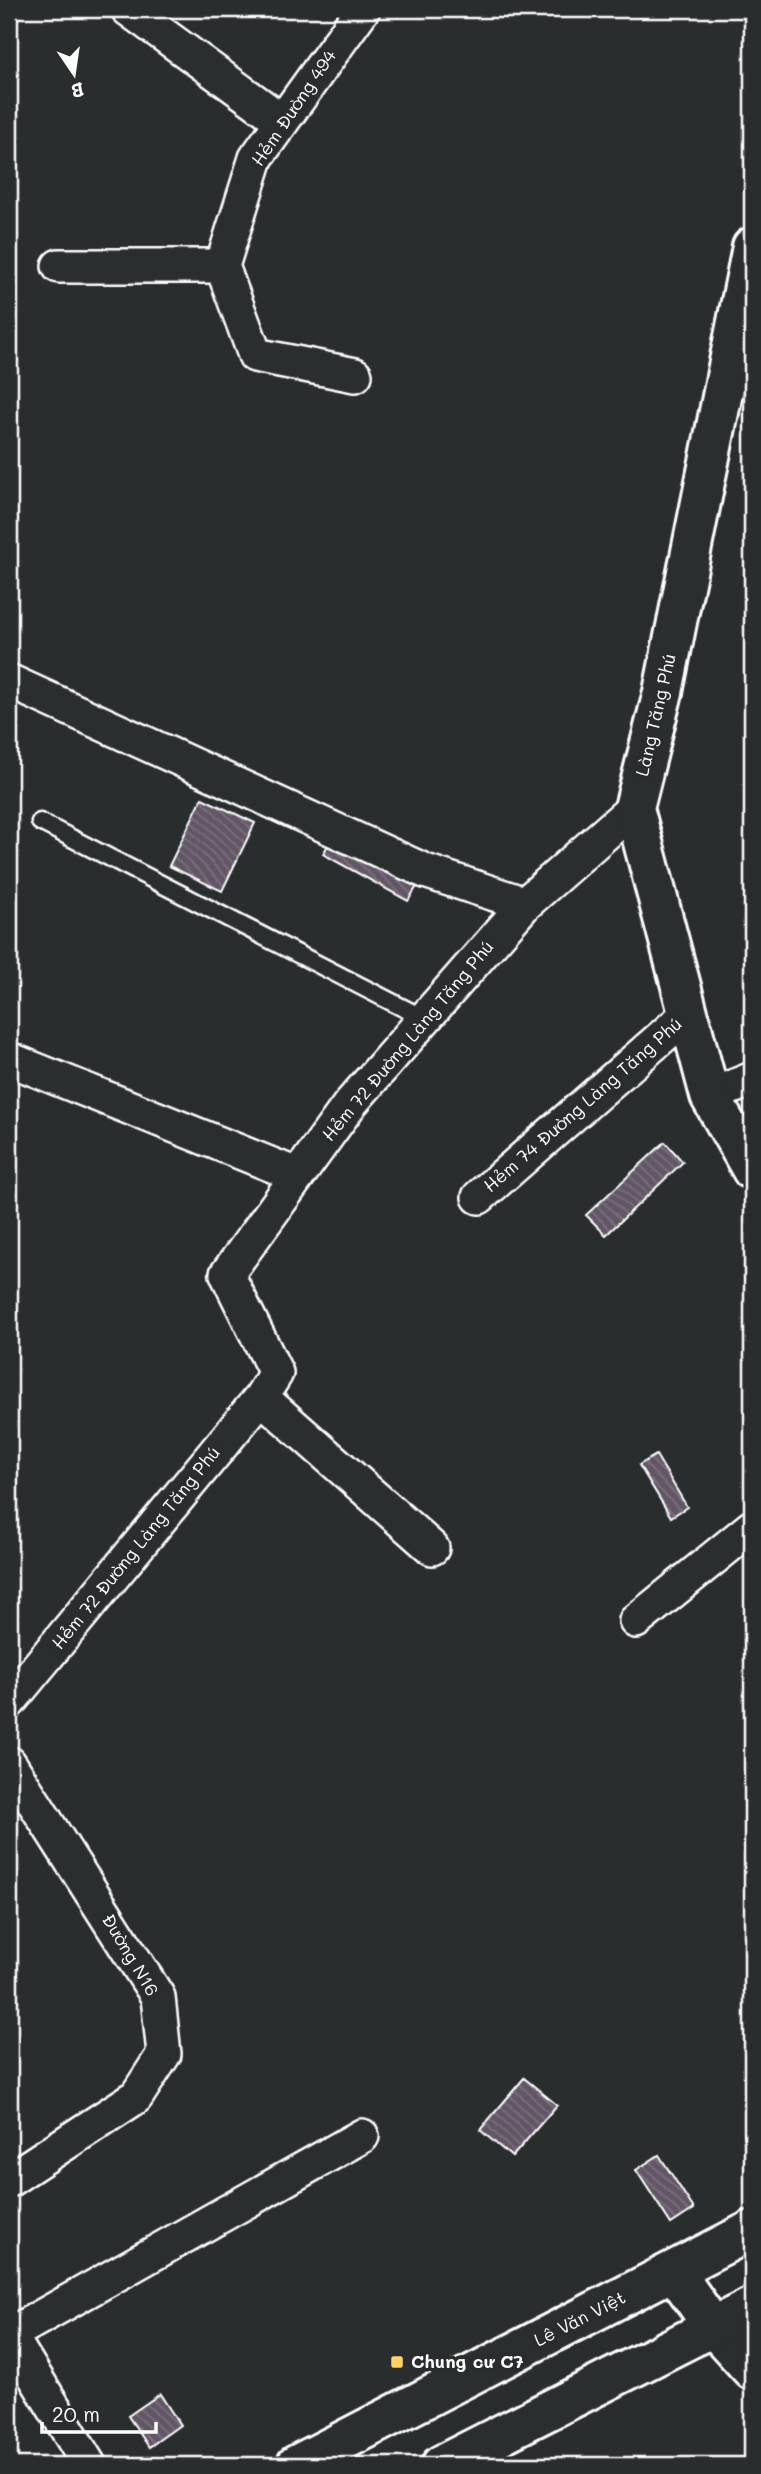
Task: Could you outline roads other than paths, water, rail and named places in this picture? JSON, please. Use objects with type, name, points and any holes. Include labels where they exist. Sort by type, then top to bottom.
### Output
[{"type":"street","points":[[128,9],[282,121]]},
{"type":"street","name":"Hẻm Đường 494","points":[[222,266],[256,158],[363,9]]},
{"type":"street","name":"Làng Tăng Phú","points":[[752,247],[663,692],[634,808],[710,1096],[752,1170]]},
{"type":"street","points":[[60,267],[222,266],[255,355],[355,375]]},
{"type":"street","points":[[9,681],[425,871],[525,904]]},
{"type":"street","name":"Hẻm 72 Đường Làng Tăng Phú","points":[[9,1702],[261,1396],[276,1373],[227,1274],[350,1104],[525,904],[634,808]]},
{"type":"street","name":"Hẻm 74 Đường Làng Tăng Phú","points":[[479,1197],[688,1014]]},
{"type":"street","points":[[9,1059],[297,1175]]},
{"type":"street","points":[[710,1096],[752,1079]]},
{"type":"street","points":[[261,1396],[432,1548]]},
{"type":"street","points":[[636,1621],[752,1527]]},
{"type":"street","name":"Đường N16","points":[[9,1763],[158,1997],[164,2054],[136,2097],[9,2180]]},
{"type":"street","points":[[89,2465],[9,2334],[362,2136]]},
{"type":"street","name":"Lê Văn Việt","points":[[296,2465],[752,2230]]},
{"type":"street","points":[[674,2271],[713,2327],[752,2370]]},
{"type":"street","points":[[441,2465],[752,2307]]},
{"type":"lane","points":[[40,822],[425,1019]]},
{"type":"place","name":"Chung cư C7","points":[[397,2362]]}]
